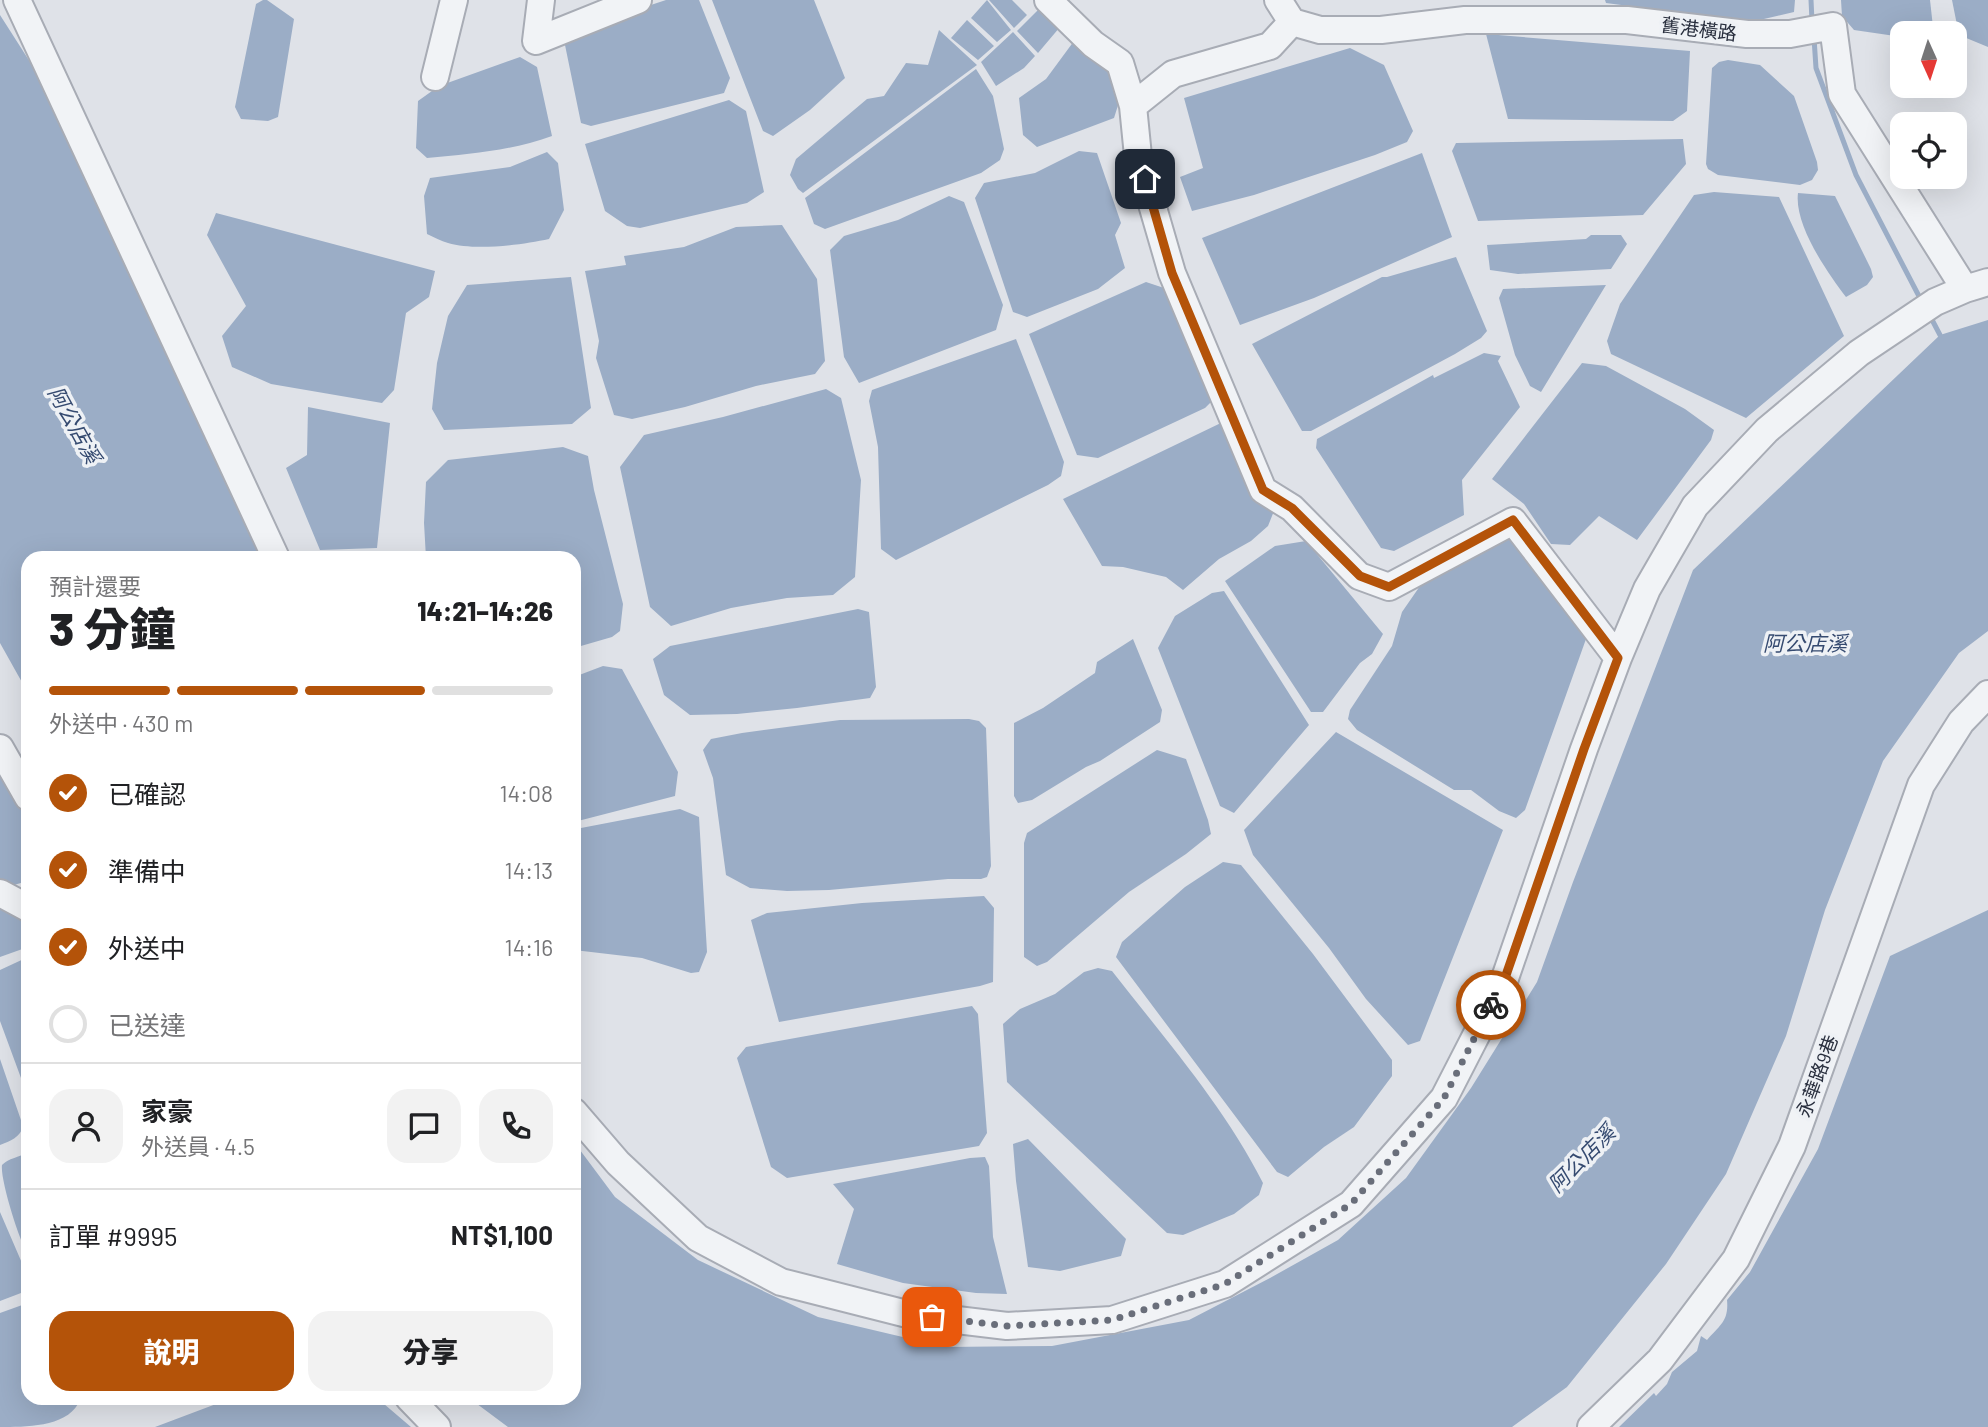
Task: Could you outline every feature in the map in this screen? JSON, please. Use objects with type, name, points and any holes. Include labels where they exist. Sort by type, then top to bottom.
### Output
[{"type":"street","points":[[17,0],[273,551]]},
{"type":"street","points":[[435,77],[454,0]]},
{"type":"street","points":[[541,0],[537,41],[638,0]]},
{"type":"street","points":[[1048,0],[1093,44],[1120,63],[1133,106],[1138,156],[1172,273],[1263,490],[1292,508],[1360,576],[1389,587],[1513,520],[1618,658]]},
{"type":"street","points":[[1133,106],[1173,74],[1270,46],[1292,22],[1278,0]]},
{"type":"street","name":"舊港橫路","points":[[1292,22],[1320,30],[1381,30],[1465,20],[1628,20],[1747,34],[1790,34],[1833,26],[1842,94],[1976,285]]},
{"type":"street","points":[[581,1120],[618,1163],[698,1238],[781,1282],[906,1314],[1007,1326],[1112,1320],[1225,1284],[1351,1204],[1444,1098],[1504,981],[1584,749],[1647,589],[1695,506],[1767,430],[1859,353],[1935,302],[1976,285]]},
{"type":"street","name":"永華路9巷","points":[[1591,1427],[1660,1360],[1736,1259],[1792,1146],[1921,785],[1961,722],[1988,694]]},
{"type":"street","points":[[0,748],[21,785]]},
{"type":"street","points":[[0,893],[21,904]]},
{"type":"street","points":[[416,1405],[437,1427]]},
{"type":"water","points":[[263,0],[294,19],[278,117],[268,121],[241,119],[235,107],[256,4]]},
{"type":"water","points":[[666,0],[699,0],[730,78],[724,93],[591,126],[581,123],[565,45],[569,32]]},
{"type":"water","points":[[712,0],[814,0],[845,78],[810,110],[773,136],[763,131]]},
{"type":"water","points":[[987,0],[1011,30],[997,42],[971,18]]},
{"type":"water","points":[[989,0],[1012,0],[1027,15],[1014,28]]},
{"type":"water","points":[[1605,0],[1795,0],[1794,12],[1751,22],[1606,3]]},
{"type":"water","points":[[1841,0],[1930,0],[1932,21],[1890,21],[1890,35],[1854,30],[1842,16]]},
{"type":"water","points":[[1952,0],[1988,0],[1988,47],[1967,38],[1967,21],[1956,21]]},
{"type":"water","points":[[1041,7],[1060,27],[1038,53],[1017,31]]},
{"type":"water","name":"阿公店溪","points":[[0,15],[55,101],[269,551],[21,551],[21,680],[0,643]]},
{"type":"water","points":[[967,20],[994,46],[978,60],[951,38]]},
{"type":"water","points":[[939,30],[977,65],[803,193],[798,189],[790,175],[796,159],[867,99],[884,96],[906,63],[928,65]]},
{"type":"water","points":[[1013,32],[1035,56],[1024,68],[996,86],[981,62]]},
{"type":"water","points":[[1486,34],[1690,51],[1687,111],[1673,121],[1508,119]]},
{"type":"water","points":[[1074,41],[1102,54],[1120,99],[1114,118],[1037,147],[1023,135],[1019,98],[1046,79]]},
{"type":"water","points":[[1350,48],[1384,65],[1413,131],[1407,142],[1254,195],[1192,211],[1180,177],[1203,168],[1184,98]]},
{"type":"water","points":[[520,57],[537,67],[552,136],[505,148],[427,158],[416,148],[418,101],[439,86]]},
{"type":"water","points":[[1728,60],[1760,65],[1794,96],[1817,162],[1818,170],[1812,180],[1800,185],[1718,175],[1708,169],[1706,164],[1712,68],[1719,62]]},
{"type":"water","points":[[976,69],[993,96],[1004,149],[1000,160],[981,173],[825,229],[814,224],[805,198]]},
{"type":"water","points":[[729,100],[746,111],[764,192],[747,203],[640,228],[627,226],[605,211],[585,144]]},
{"type":"water","points":[[1683,139],[1686,164],[1643,215],[1478,221],[1452,151],[1456,143]]},
{"type":"water","points":[[1079,151],[1097,153],[1121,223],[1115,235],[1125,268],[1098,289],[1027,317],[1013,312],[975,198],[984,183],[1035,173]]},
{"type":"water","points":[[547,152],[558,163],[564,210],[549,239],[512,245],[471,247],[448,243],[427,234],[424,196],[430,178],[510,167]]},
{"type":"water","points":[[1422,153],[1452,237],[1314,298],[1240,325],[1202,238]]},
{"type":"water","points":[[1714,192],[1779,197],[1844,336],[1746,418],[1611,354],[1607,341],[1620,304],[1694,195]]},
{"type":"water","points":[[1798,193],[1835,196],[1871,269],[1873,277],[1867,285],[1846,297],[1821,262],[1806,233],[1798,206]]},
{"type":"water","points":[[949,196],[964,202],[1003,305],[996,330],[859,383],[844,357],[830,250],[844,236],[898,220]]},
{"type":"water","points":[[216,213],[435,271],[429,297],[406,313],[394,390],[382,403],[271,384],[232,367],[222,336],[246,306],[207,235]]},
{"type":"water","points":[[782,225],[817,279],[825,361],[815,374],[756,386],[632,419],[614,415],[596,358],[599,341],[585,271],[626,265],[624,256],[684,247],[736,227]]},
{"type":"water","points":[[1591,235],[1621,235],[1627,244],[1611,269],[1518,274],[1490,270],[1487,245],[1586,239]]},
{"type":"water","points":[[1456,257],[1487,331],[1481,338],[1311,431],[1302,431],[1252,344],[1382,277]]},
{"type":"water","points":[[571,277],[591,408],[572,424],[444,430],[432,409],[437,363],[448,316],[467,285]]},
{"type":"water","points":[[1146,282],[1173,291],[1216,397],[1205,408],[1098,458],[1077,455],[1029,334]]},
{"type":"water","points":[[1606,285],[1541,392],[1530,386],[1515,355],[1499,298],[1503,289]]},
{"type":"water","name":"阿公店溪","points":[[1988,320],[1988,631],[1959,653],[1883,761],[1825,910],[1786,1036],[1726,1174],[1666,1264],[1567,1387],[1512,1427],[508,1427],[478,1405],[581,1405],[581,1151],[615,1197],[698,1260],[818,1317],[945,1347],[1052,1346],[1189,1320],[1338,1240],[1406,1178],[1471,1088],[1537,982],[1693,570],[1940,335]]},
{"type":"water","points":[[1016,339],[1064,462],[1061,476],[1048,485],[896,560],[881,549],[878,447],[869,401],[872,390]]},
{"type":"water","points":[[1484,353],[1501,356],[1498,361],[1520,407],[1462,480],[1464,515],[1394,551],[1381,548],[1316,448],[1317,439],[1433,375],[1434,378]]},
{"type":"water","points":[[1582,363],[1606,366],[1685,409],[1714,430],[1711,440],[1637,540],[1599,516],[1570,545],[1551,544],[1524,504],[1492,479]]},
{"type":"water","points":[[826,389],[841,398],[861,480],[855,577],[833,595],[787,598],[731,608],[671,626],[650,607],[620,467],[644,435]]},
{"type":"water","points":[[308,407],[390,423],[377,548],[320,550],[286,468],[307,455]]},
{"type":"water","points":[[1225,421],[1276,506],[1268,526],[1251,541],[1219,559],[1183,590],[1166,577],[1123,567],[1102,566],[1063,499]]},
{"type":"water","points":[[563,447],[588,456],[623,604],[620,631],[612,637],[581,646],[581,551],[426,551],[426,482],[448,460]]},
{"type":"water","points":[[1502,536],[1516,539],[1582,623],[1586,639],[1525,810],[1516,818],[1499,811],[1471,790],[1454,790],[1357,730],[1348,719],[1350,710],[1392,646],[1402,612],[1420,586]]},
{"type":"water","points":[[1306,541],[1383,634],[1372,654],[1360,663],[1323,712],[1311,712],[1225,581],[1275,546]]},
{"type":"water","points":[[1224,591],[1309,725],[1234,813],[1220,806],[1158,648],[1175,616],[1212,593]]},
{"type":"water","points":[[858,609],[869,612],[876,687],[870,698],[737,714],[690,715],[664,695],[653,659],[670,646]]},
{"type":"water","points":[[1133,639],[1162,710],[1160,722],[1032,800],[1018,803],[1014,796],[1014,723],[1043,708],[1095,673],[1097,662]]},
{"type":"water","points":[[603,666],[622,669],[678,772],[675,796],[581,820],[581,674]]},
{"type":"water","points":[[840,720],[979,721],[986,728],[991,866],[987,877],[787,891],[750,888],[726,875],[713,778],[703,750],[711,739]]},
{"type":"water","points":[[1336,732],[1503,830],[1420,1041],[1408,1045],[1366,999],[1329,948],[1253,855],[1244,830]]},
{"type":"water","points":[[1157,750],[1186,759],[1211,834],[1129,892],[1047,962],[1037,966],[1024,957],[1024,843],[1027,833]]},
{"type":"water","points":[[0,753],[21,802],[21,883],[3,888],[0,886]]},
{"type":"water","points":[[680,809],[699,817],[707,952],[699,972],[691,973],[642,958],[581,951],[581,828]]},
{"type":"water","points":[[1223,862],[1241,865],[1313,954],[1392,1060],[1392,1076],[1354,1127],[1324,1147],[1288,1177],[1277,1172],[1116,957],[1122,942],[1185,887]]},
{"type":"water","points":[[984,896],[994,908],[993,982],[779,1022],[751,920],[767,913],[862,903]]},
{"type":"water","points":[[0,905],[21,916],[21,950],[0,957]]},
{"type":"water","points":[[1988,910],[1988,1427],[1619,1427],[1654,1393],[1656,1396],[1667,1384],[1672,1372],[1697,1351],[1701,1336],[1707,1340],[1723,1322],[1727,1313],[1727,1300],[1750,1272],[1818,1149],[1890,956]]},
{"type":"water","points":[[21,960],[21,1078],[0,1021],[0,970]]},
{"type":"water","points":[[1098,968],[1112,971],[1193,1074],[1230,1127],[1263,1183],[1259,1195],[1234,1214],[1183,1235],[1167,1233],[1007,1082],[1003,1024],[1020,1009],[1055,994],[1084,972]]},
{"type":"water","points":[[972,1006],[978,1014],[987,1133],[979,1146],[787,1178],[771,1167],[737,1058],[746,1047]]},
{"type":"water","points":[[0,1059],[21,1120],[21,1131],[0,1145]]},
{"type":"water","points":[[1028,1139],[1126,1239],[1121,1256],[1060,1271],[1028,1267],[1013,1144]]},
{"type":"water","points":[[21,1155],[21,1239],[2,1172],[2,1165]]},
{"type":"water","points":[[985,1157],[989,1166],[993,1237],[1007,1294],[976,1293],[903,1283],[837,1264],[854,1209],[833,1184]]},
{"type":"water","points":[[0,1212],[21,1261],[21,1293],[0,1301]]},
{"type":"water","points":[[21,1305],[21,1405],[77,1405],[72,1412],[44,1424],[0,1427],[0,1313]]},
{"type":"water","points":[[213,1405],[385,1405],[411,1427],[155,1427]]},
{"type":"waterway","points":[[1811,0],[1812,21]]},
{"type":"waterway","points":[[1814,38],[1816,68],[1856,175],[1922,302]]},
{"type":"waterway","points":[[1929,314],[1940,335]]},
{"type":"way so far","points":[[932,1317],[1007,1326],[1112,1320],[1225,1284],[1351,1204],[1444,1098],[1491,1005]]},
{"type":"route","points":[[1145,179],[1172,273],[1263,490],[1292,508],[1360,576],[1389,587],[1513,520],[1618,658],[1504,981],[1491,1005]]}]
